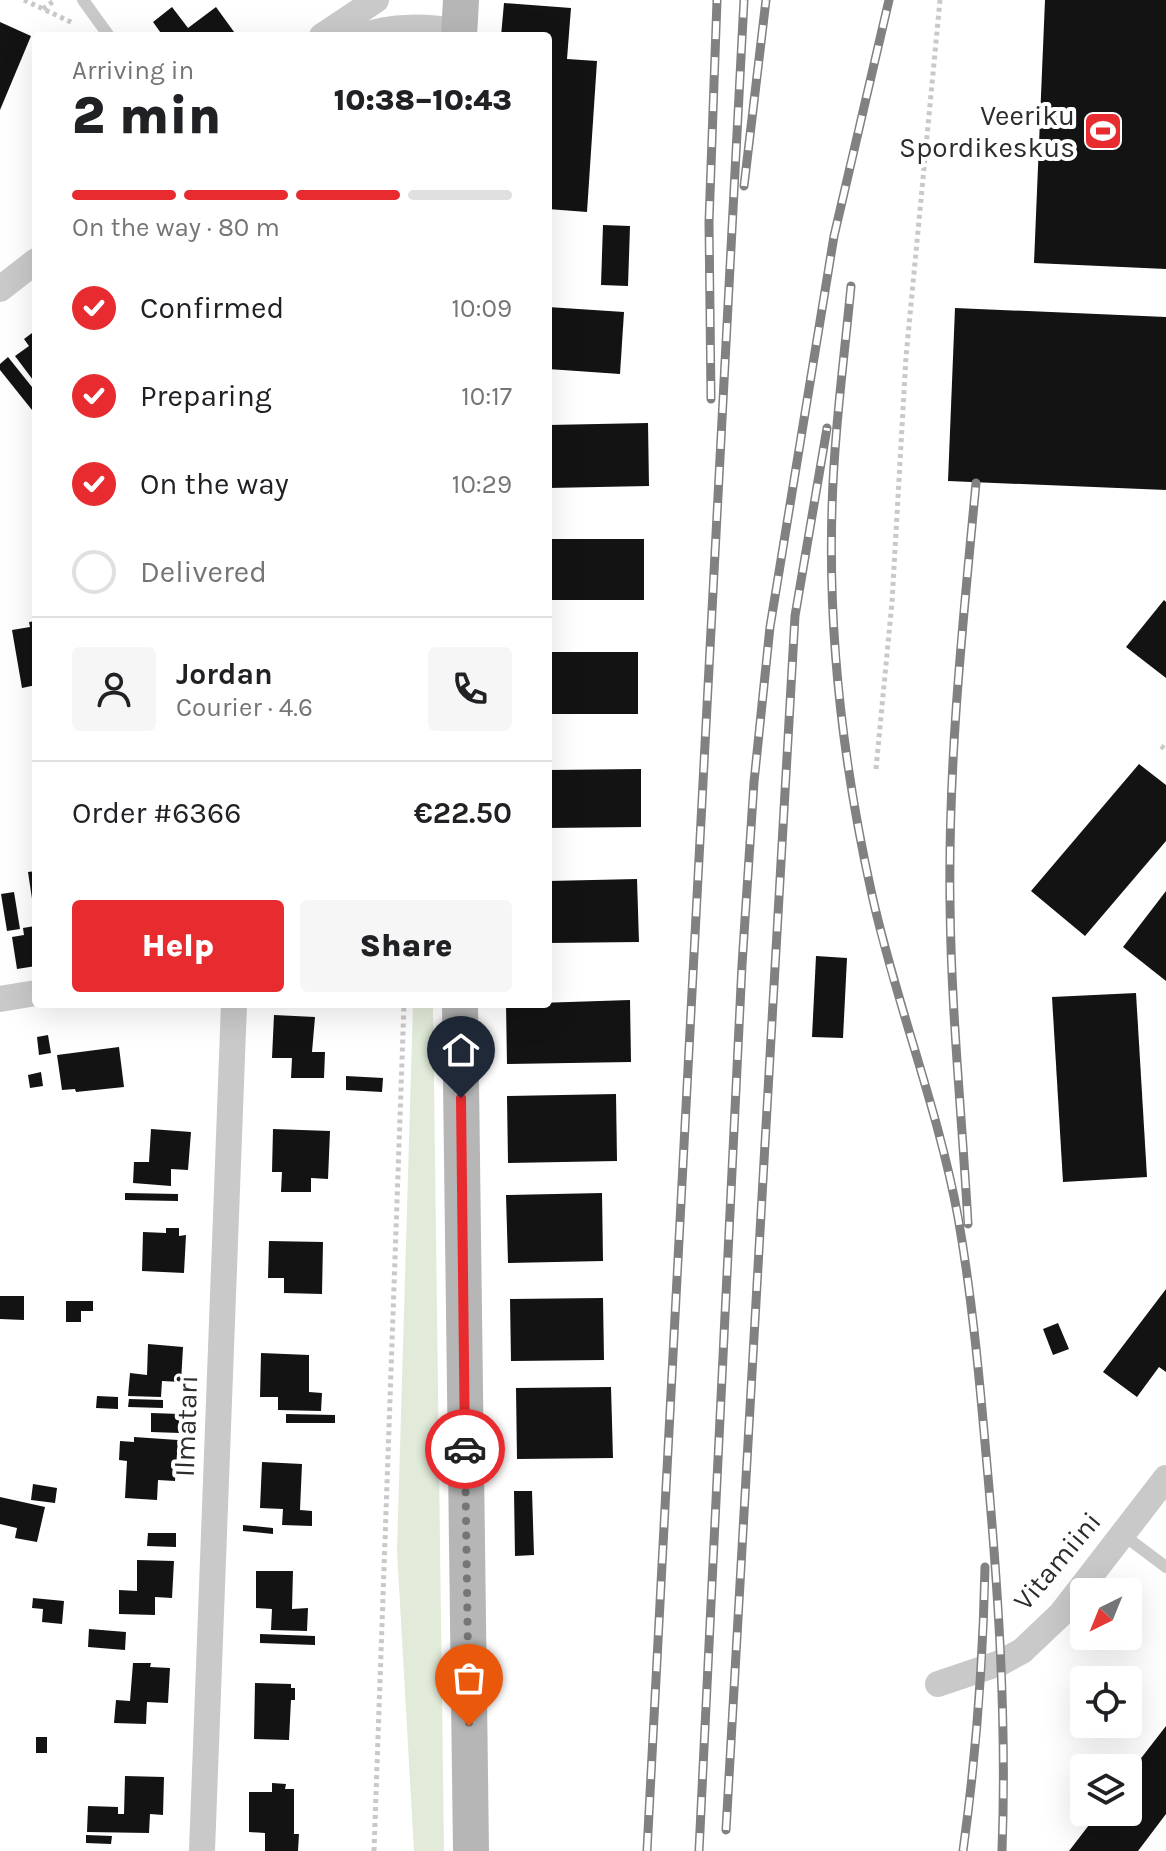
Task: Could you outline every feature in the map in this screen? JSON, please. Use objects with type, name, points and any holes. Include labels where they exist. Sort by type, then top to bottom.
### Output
[{"type":"street","points":[[327,32],[376,0]]},
{"type":"street","points":[[386,32],[440,28],[458,14]]},
{"type":"street","points":[[0,289],[32,264]]},
{"type":"street","points":[[0,999],[32,994]]},
{"type":"street","name":"Ilmatari","points":[[202,1851],[234,1008]]},
{"type":"street","points":[[460,1008],[471,1851]]},
{"type":"street","name":"Vitamiini","points":[[938,1684],[1000,1663],[1022,1651],[1061,1614],[1166,1478]]},
{"type":"lane","points":[[83,0],[106,32]]},
{"type":"lane","points":[[1122,1534],[1166,1567]]},
{"type":"path","points":[[24,0],[82,26]]},
{"type":"path","points":[[43,9],[55,0]]},
{"type":"path","points":[[876,769],[892,602],[906,357],[940,0]]},
{"type":"path","points":[[374,1851],[404,1008]]},
{"type":"green space","points":[[413,1008],[433,1008],[444,1851],[414,1851],[397,1551]]},
{"type":"building","name":"Veeriku Spordikeskus","points":[[1045,0],[1166,0],[1166,269],[1034,263]]},
{"type":"building","points":[[504,3],[571,8],[567,59],[597,61],[587,212],[552,209],[552,32],[501,32]]},
{"type":"building","points":[[172,7],[188,28],[216,7],[234,32],[160,32],[153,22]]},
{"type":"building","points":[[0,22],[31,36],[0,110]]},
{"type":"building","points":[[603,225],[630,226],[628,286],[601,285]]},
{"type":"building","points":[[552,307],[624,312],[620,374],[552,369]]},
{"type":"building","points":[[955,308],[1166,317],[1166,490],[948,481]]},
{"type":"building","points":[[32,333],[32,379],[15,356],[29,346],[24,339]]},
{"type":"building","points":[[8,357],[32,387],[32,410],[0,370],[0,364]]},
{"type":"building","points":[[648,423],[649,486],[552,488],[552,425]]},
{"type":"building","points":[[552,539],[644,539],[644,600],[552,600]]},
{"type":"building","points":[[1164,600],[1166,602],[1166,678],[1126,647]]},
{"type":"building","points":[[29,622],[32,622],[32,686],[22,688],[12,630],[30,627]]},
{"type":"building","points":[[552,652],[638,652],[638,714],[552,714]]},
{"type":"building","points":[[1139,764],[1166,785],[1166,841],[1085,936],[1031,891]]},
{"type":"building","points":[[641,769],[641,827],[552,828],[552,770]]},
{"type":"building","points":[[28,872],[32,872],[32,899]]},
{"type":"building","points":[[637,879],[639,942],[552,943],[552,881]]},
{"type":"building","points":[[1166,891],[1166,981],[1123,947]]},
{"type":"building","points":[[14,892],[20,929],[7,931],[1,894]]},
{"type":"building","points":[[32,926],[32,967],[17,969],[12,937],[24,935],[23,928]]},
{"type":"building","points":[[816,956],[847,958],[843,1038],[812,1037]]},
{"type":"building","points":[[1136,993],[1147,1177],[1063,1182],[1052,997]]},
{"type":"building","points":[[630,1000],[631,1062],[507,1064],[506,1008],[552,1008],[552,1003]]},
{"type":"building","points":[[274,1015],[315,1017],[312,1052],[325,1052],[324,1078],[291,1078],[292,1058],[272,1058]]},
{"type":"building","points":[[48,1035],[51,1053],[39,1055],[37,1037]]},
{"type":"building","points":[[119,1047],[124,1087],[76,1092],[75,1089],[62,1090],[57,1055]]},
{"type":"building","points":[[41,1072],[43,1086],[30,1088],[28,1075]]},
{"type":"building","points":[[346,1076],[383,1078],[382,1092],[346,1090]]},
{"type":"building","points":[[616,1094],[617,1161],[508,1163],[507,1096]]},
{"type":"building","points":[[151,1129],[191,1132],[188,1170],[171,1169],[171,1186],[133,1183],[134,1162],[149,1162]]},
{"type":"building","points":[[273,1129],[330,1131],[328,1179],[311,1178],[311,1192],[281,1192],[282,1172],[272,1172]]},
{"type":"building","points":[[125,1193],[178,1194],[178,1201],[125,1200]]},
{"type":"building","points":[[602,1193],[603,1261],[508,1263],[506,1195]]},
{"type":"building","points":[[166,1228],[179,1228],[179,1236],[186,1235],[184,1273],[142,1271],[143,1232],[166,1233]]},
{"type":"building","points":[[269,1241],[323,1242],[322,1294],[284,1293],[284,1278],[268,1278]]},
{"type":"building","points":[[1166,1289],[1166,1372],[1159,1367],[1137,1397],[1103,1372]]},
{"type":"building","points":[[0,1296],[24,1296],[24,1320],[0,1319]]},
{"type":"building","points":[[603,1298],[604,1360],[511,1361],[510,1299]]},
{"type":"building","points":[[66,1301],[93,1301],[93,1311],[81,1311],[81,1322],[66,1322]]},
{"type":"building","points":[[1058,1323],[1069,1349],[1053,1355],[1043,1329]]},
{"type":"building","points":[[148,1344],[183,1347],[181,1382],[162,1381],[161,1397],[128,1396],[130,1373],[147,1375]]},
{"type":"building","points":[[261,1353],[309,1355],[309,1392],[322,1393],[321,1411],[278,1410],[278,1397],[260,1397]]},
{"type":"building","points":[[611,1387],[613,1458],[517,1459],[516,1388]]},
{"type":"building","points":[[97,1396],[118,1397],[118,1409],[96,1408]]},
{"type":"building","points":[[129,1399],[163,1400],[163,1408],[128,1407]]},
{"type":"building","points":[[151,1413],[180,1414],[180,1433],[151,1432]]},
{"type":"building","points":[[286,1414],[335,1415],[335,1423],[286,1423]]},
{"type":"building","points":[[134,1437],[178,1440],[175,1481],[158,1480],[157,1500],[125,1498],[127,1461],[119,1460],[120,1441],[134,1442]]},
{"type":"building","points":[[262,1462],[302,1464],[300,1510],[312,1511],[312,1526],[282,1525],[283,1509],[260,1508]]},
{"type":"building","points":[[33,1484],[57,1488],[55,1503],[31,1500]]},
{"type":"building","points":[[514,1491],[532,1491],[534,1555],[515,1556]]},
{"type":"building","points":[[0,1497],[45,1507],[37,1542],[15,1538],[17,1528],[0,1524]]},
{"type":"building","points":[[243,1525],[273,1528],[273,1534],[243,1531]]},
{"type":"building","points":[[148,1533],[176,1533],[176,1547],[147,1546]]},
{"type":"building","points":[[137,1560],[174,1561],[172,1598],[155,1597],[155,1615],[119,1614],[119,1590],[137,1591]]},
{"type":"building","points":[[256,1571],[293,1571],[292,1609],[308,1608],[307,1631],[271,1630],[272,1609],[256,1608]]},
{"type":"building","points":[[33,1598],[64,1601],[62,1624],[42,1622],[43,1609],[32,1608]]},
{"type":"building","points":[[89,1629],[126,1632],[125,1650],[88,1647]]},
{"type":"building","points":[[260,1634],[315,1636],[315,1645],[260,1643]]},
{"type":"building","points":[[133,1663],[151,1663],[150,1667],[170,1668],[168,1703],[147,1702],[146,1724],[114,1723],[116,1700],[130,1701]]},
{"type":"building","points":[[255,1683],[291,1684],[291,1688],[295,1688],[295,1700],[291,1700],[289,1740],[254,1739]]},
{"type":"building","points":[[1166,1726],[1166,1814],[1138,1851],[1069,1851],[1088,1826],[1142,1826],[1142,1757]]},
{"type":"building","points":[[36,1737],[47,1737],[47,1753],[36,1753]]},
{"type":"building","points":[[125,1776],[164,1777],[163,1815],[150,1814],[149,1833],[87,1832],[88,1806],[118,1807],[118,1814],[124,1814]]},
{"type":"building","points":[[272,1783],[286,1784],[285,1789],[294,1789],[294,1834],[299,1834],[298,1851],[265,1851],[265,1833],[249,1832],[249,1792],[272,1792]]},
{"type":"building","points":[[86,1835],[112,1836],[111,1844],[86,1843]]},
{"type":"railway","points":[[711,399],[709,222],[717,0]]},
{"type":"railway","points":[[647,1851],[744,0]]},
{"type":"railway","points":[[744,186],[766,0]]},
{"type":"railway","points":[[699,1851],[742,965],[754,782],[770,627],[834,236],[889,0]]},
{"type":"railway","points":[[851,286],[832,508],[833,605],[840,702],[853,799],[872,895],[950,1176],[967,1277],[981,1394],[998,1603],[1003,1752],[1002,1851]]},
{"type":"railway","points":[[726,1830],[795,616],[827,428]]},
{"type":"railway","points":[[968,1224],[952,982],[950,849],[957,692],[976,483]]},
{"type":"railway","points":[[963,1851],[978,1709],[985,1567]]},
{"type":"way so far","points":[[465,1449],[469,1726]]},
{"type":"place","name":"Veeriku Spordikeskus","points":[[1103,131]]},
{"type":"route","points":[[461,1098],[465,1449]]}]
